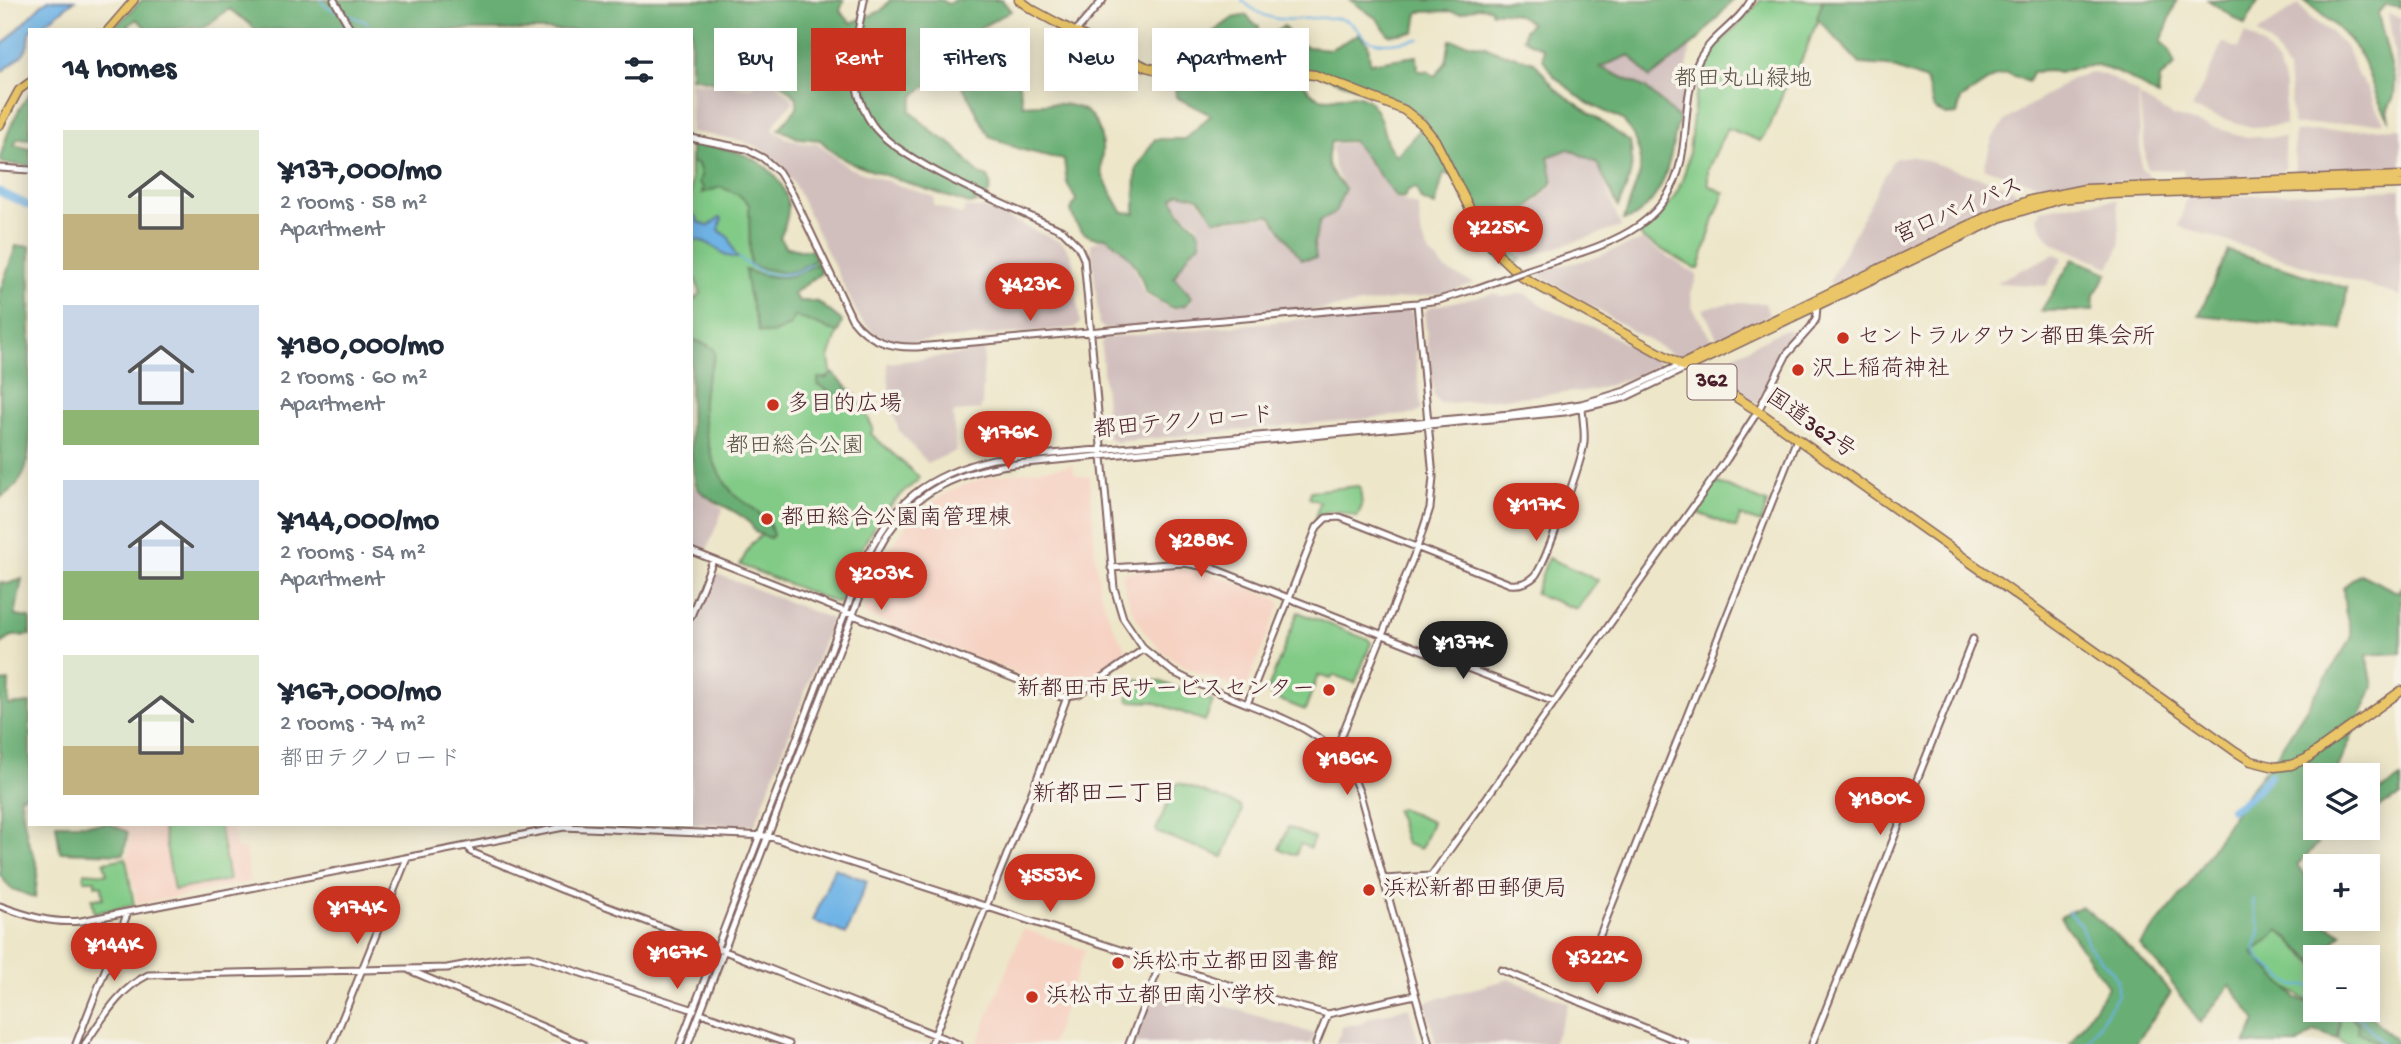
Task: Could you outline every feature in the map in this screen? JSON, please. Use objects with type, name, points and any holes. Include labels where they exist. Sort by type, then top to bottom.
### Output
[{"type":"highway","name":"国道362号","points":[[1019,0],[1067,28]]},
{"type":"highway","name":"国道362号","points":[[1138,62],[1174,74],[1261,69],[1315,75],[1404,110],[1422,124],[1435,140],[1476,224],[1503,259],[1522,276],[1713,382],[1758,411],[2251,761],[2275,767],[2291,765],[2306,758],[2401,691]]},
{"type":"highway","name":"宮口バイパス","points":[[1683,366],[1986,217],[2031,200],[2097,188],[2401,176]]},
{"type":"highway","name":"宮口バイパス","points":[[1683,366],[1817,306],[2002,217],[2060,199],[2106,194],[2401,184]]},
{"type":"main road","points":[[110,28],[134,0]]},
{"type":"main road","points":[[0,125],[19,90],[28,83]]},
{"type":"street","points":[[334,0],[350,28]]},
{"type":"street","points":[[864,0],[854,60],[856,84],[873,126],[899,149],[931,168],[1063,231],[1084,259],[1111,568],[1118,606],[1144,649],[1173,672],[1301,725],[1332,749],[1348,769],[1358,787],[1429,1044]]},
{"type":"street","points":[[1078,28],[1103,0]]},
{"type":"street","points":[[693,138],[746,149],[763,158],[779,172],[792,193],[852,319],[864,332],[887,345],[904,348],[1417,303],[1439,300],[1528,270],[1629,233],[1649,219],[1665,202],[1680,171],[1690,87],[1700,58],[1751,0]]},
{"type":"street","points":[[0,168],[28,170]]},
{"type":"street","points":[[1332,749],[1339,742],[1430,512],[1433,477],[1417,303]]},
{"type":"street","points":[[1384,880],[1431,876],[1713,479],[1758,411],[1787,354],[1814,323],[1817,306]]},
{"type":"street","name":"都田テクノロード","points":[[1428,422],[1583,409],[1624,398],[1683,366]]},
{"type":"street","name":"都田テクノロード","points":[[688,1044],[761,836],[844,613],[880,531],[898,508],[927,485],[968,465],[993,459],[1101,452],[1428,422],[1581,404],[1616,394],[1683,366]]},
{"type":"street","points":[[1247,704],[1317,527],[1326,519],[1340,517],[1510,584],[1521,584],[1533,578],[1546,554],[1582,454],[1583,409]]},
{"type":"street","points":[[1596,945],[1797,439]]},
{"type":"street","name":"都田テクノロード","points":[[680,1044],[768,836],[852,615],[886,534],[902,515],[932,490],[961,476],[986,468],[1101,452]]},
{"type":"street","points":[[693,552],[1046,692],[1067,697],[1079,694],[1144,649]]},
{"type":"street","points":[[693,610],[713,560]]},
{"type":"street","points":[[1111,568],[1176,563],[1198,565],[1231,575],[1554,702]]},
{"type":"street","points":[[1812,1044],[1973,639]]},
{"type":"street","points":[[931,1044],[1058,726],[1067,697]]},
{"type":"street","points":[[0,906],[34,918],[76,922],[564,827],[608,826],[768,836],[1328,1014],[1415,995]]},
{"type":"street","points":[[468,846],[471,852],[551,886],[958,1044]]},
{"type":"street","points":[[332,1044],[407,858]]},
{"type":"street","points":[[76,1044],[128,912]]},
{"type":"street","points":[[85,1044],[108,1009],[135,982],[148,975],[447,968],[529,956],[694,1010]]},
{"type":"street","points":[[1129,1044],[1161,962]]},
{"type":"street","points":[[406,969],[583,1044]]},
{"type":"street","points":[[1501,970],[1685,1044]]},
{"type":"street","points":[[701,1013],[789,1044]]},
{"type":"street","points":[[1316,1044],[1328,1014]]},
{"type":"shaded area","points":[[2299,4],[2311,20],[2333,34],[2347,49],[2358,76],[2370,92],[2384,122],[2293,123],[2288,70],[2274,47],[2257,33]]},
{"type":"shaded area","points":[[2388,13],[2401,18],[2401,98]]},
{"type":"shaded area","points":[[2245,33],[2264,46],[2279,66],[2285,85],[2285,125],[2251,127],[2192,109],[2223,42],[2238,49]]},
{"type":"shaded area","points":[[1691,44],[1679,119],[1646,88],[1599,67],[1630,55],[1650,77]]},
{"type":"shaded area","points":[[2091,73],[2105,75],[2138,93],[2141,168],[2148,173],[2149,180],[2073,184],[2053,189],[1984,168],[1992,139],[2005,121],[2075,77]]},
{"type":"shaded area","points":[[693,82],[714,84],[714,91],[784,91],[794,101],[777,120],[773,130],[784,137],[801,143],[818,144],[849,168],[934,197],[933,205],[962,215],[965,207],[987,209],[1063,243],[1072,257],[1080,323],[1074,328],[914,342],[890,340],[873,332],[859,317],[794,184],[780,164],[761,149],[743,141],[693,132]]},
{"type":"shaded area","points":[[2139,96],[2172,116],[2247,137],[2284,137],[2285,168],[2279,175],[2184,178],[2183,170],[2147,169]]},
{"type":"shaded area","points":[[2401,128],[2401,171],[2302,175],[2295,170],[2295,132]]},
{"type":"shaded area","points":[[1353,143],[1395,198],[1418,206],[1422,238],[1431,255],[1449,272],[1474,283],[1445,293],[1301,312],[1104,329],[1099,324],[1091,244],[1105,238],[1130,257],[1144,295],[1172,310],[1187,306],[1194,298],[1175,277],[1192,252],[1201,244],[1197,224],[1183,213],[1174,199],[1180,194],[1198,200],[1215,222],[1269,217],[1300,259],[1317,259],[1315,244],[1320,221],[1335,213],[1346,190],[1334,168],[1332,145]]},
{"type":"shaded area","points":[[1569,149],[1597,163],[1621,227],[1523,258],[1511,247],[1499,221],[1528,211],[1555,183],[1548,159]]},
{"type":"shaded area","points":[[1911,156],[2007,186],[2016,192],[2014,198],[1832,285],[1829,282],[1891,163],[1897,158]]},
{"type":"shaded area","points":[[2401,189],[2401,296],[2178,226],[2187,198]]},
{"type":"shaded area","points":[[2117,200],[2120,247],[2109,267],[2053,243],[2036,217],[2041,210]]},
{"type":"shaded area","points":[[1642,240],[1697,275],[1691,294],[1692,307],[1712,340],[1684,357],[1677,357],[1534,272],[1590,259]]},
{"type":"shaded area","points":[[2055,254],[2062,259],[2046,286],[1997,281]]},
{"type":"shaded area","points":[[1495,293],[1502,297],[1525,293],[1547,309],[1603,331],[1661,363],[1636,376],[1595,390],[1440,404],[1434,397],[1424,313],[1430,307]]},
{"type":"shaded area","points":[[1729,303],[1765,303],[1769,315],[1718,340],[1703,309]]},
{"type":"shaded area","points":[[1408,309],[1412,313],[1421,409],[1415,414],[1115,442],[1108,437],[1101,342],[1105,338]]},
{"type":"shaded area","points":[[1783,330],[1792,330],[1757,404],[1722,381],[1728,371],[1723,361]]},
{"type":"shaded area","points":[[969,349],[984,350],[980,410],[953,414],[956,451],[928,463],[899,431],[891,404],[887,363],[965,354]]},
{"type":"shaded area","points":[[1074,465],[1076,475],[1090,477],[1100,591],[1112,625],[1125,647],[1125,651],[1088,680],[1067,687],[1046,685],[866,615],[863,609],[887,553],[906,526],[928,504],[956,488],[987,477]]},
{"type":"shaded area","points":[[693,484],[695,489],[723,509],[707,550],[693,545]]},
{"type":"shaded area","points":[[1169,568],[1208,572],[1277,599],[1280,604],[1245,688],[1241,689],[1186,668],[1164,653],[1144,631],[1130,606],[1122,577],[1125,572]]},
{"type":"shaded area","points":[[717,574],[832,619],[755,825],[693,824],[693,633]]},
{"type":"shaded area","points":[[116,826],[232,826],[237,849],[245,849],[250,882],[138,904],[128,858],[130,832]]},
{"type":"shaded area","name":"浜松市立都田南小学校","points":[[1023,929],[1085,950],[1052,1044],[977,1044]]},
{"type":"shaded area","points":[[1509,979],[1569,1003],[1553,1044],[1436,1044],[1425,1002]]},
{"type":"shaded area","points":[[1157,984],[1315,1034],[1310,1044],[1134,1044]]},
{"type":"shaded area","points":[[1409,1007],[1419,1044],[1335,1044],[1343,1026],[1360,1024],[1371,1017]]},
{"type":"green space","points":[[142,0],[844,0],[840,11],[851,23],[881,11],[890,0],[941,0],[948,4],[954,0],[1002,0],[1011,11],[980,28],[920,28],[920,91],[914,98],[910,111],[934,133],[954,146],[979,174],[988,177],[989,192],[984,201],[969,204],[853,164],[834,153],[820,140],[798,138],[779,129],[797,108],[797,98],[790,91],[797,91],[797,28],[714,28],[714,82],[693,77],[693,28],[253,28],[229,9],[204,27],[146,28],[137,19],[128,26],[130,28],[114,28]]},
{"type":"green space","points":[[1350,0],[1733,0],[1697,41],[1650,78],[1630,55],[1600,67],[1646,88],[1679,119],[1665,176],[1655,196],[1642,211],[1624,220],[1640,173],[1640,155],[1633,135],[1623,120],[1587,103],[1555,77],[1543,59],[1543,48],[1523,38],[1531,23],[1513,13],[1492,12],[1490,8],[1478,7],[1460,13],[1418,12],[1415,32],[1389,35],[1377,19]]},
{"type":"green space","name":"都田丸山緑地","points":[[1760,0],[1822,0],[1818,20],[1798,68],[1791,72],[1770,126],[1760,141],[1727,128],[1708,169],[1708,185],[1724,193],[1699,269],[1696,269],[1642,238],[1639,230],[1661,213],[1675,195],[1684,175],[1698,89],[1705,66],[1716,48]]},
{"type":"green space","points":[[1823,0],[2177,0],[2161,42],[2168,48],[2175,65],[2160,78],[2158,96],[2128,77],[2097,65],[2059,73],[2032,72],[2028,82],[2007,73],[1996,76],[1961,99],[1957,114],[1946,115],[1934,109],[1926,80],[1888,66],[1860,64],[1817,18]]},
{"type":"green space","points":[[2208,0],[2259,0],[2245,25]]},
{"type":"green space","points":[[2304,0],[2401,0],[2401,8],[2386,5],[2378,14],[2395,82],[2394,97],[2388,108],[2389,119],[2351,42]]},
{"type":"green space","points":[[1247,15],[1259,26],[1219,28],[1233,18]]},
{"type":"green space","points":[[1359,34],[1368,44],[1370,63],[1417,56],[1418,71],[1427,71],[1435,76],[1446,62],[1450,40],[1485,46],[1534,62],[1556,89],[1630,142],[1631,167],[1618,207],[1597,163],[1569,149],[1548,157],[1553,182],[1526,210],[1498,221],[1508,246],[1521,259],[1516,264],[1490,237],[1462,180],[1444,173],[1435,206],[1421,200],[1416,188],[1408,190],[1404,198],[1396,197],[1353,141],[1331,142],[1329,168],[1345,189],[1335,212],[1320,221],[1314,243],[1316,258],[1301,259],[1270,215],[1215,220],[1199,198],[1179,193],[1173,198],[1181,212],[1198,230],[1200,244],[1191,251],[1174,277],[1192,297],[1186,305],[1172,308],[1146,293],[1136,267],[1122,249],[1106,237],[1088,235],[1075,222],[1071,210],[1076,200],[1067,183],[1064,160],[1019,149],[989,136],[965,91],[1020,91],[1023,105],[1063,104],[1085,111],[1099,130],[1102,146],[1101,170],[1104,178],[1122,212],[1135,213],[1136,169],[1155,139],[1185,139],[1211,115],[1176,97],[1175,91],[1309,90],[1324,99],[1358,96],[1371,103],[1388,144],[1396,156],[1419,131],[1424,118],[1401,103],[1314,73],[1309,75],[1309,47],[1331,49]]},
{"type":"green space","points":[[28,96],[28,139],[18,138],[14,145],[28,148],[28,166],[3,163],[0,159],[8,132]]},
{"type":"green space","points":[[693,143],[737,152],[767,168],[781,185],[787,200],[788,214],[780,238],[785,247],[812,250],[816,259],[798,270],[785,273],[750,266],[749,204],[739,195],[721,187],[702,193],[698,164],[693,163]]},
{"type":"green space","name":"都田総合公園","points":[[693,144],[727,150],[785,246],[812,250],[821,273],[793,294],[799,301],[818,302],[842,321],[829,358],[832,378],[861,404],[873,428],[871,434],[919,477],[878,520],[861,550],[840,602],[740,565],[751,544],[762,535],[770,538],[773,535],[769,523],[737,497],[725,483],[708,445],[703,403],[708,374],[714,359],[708,345],[693,340],[693,301],[701,293],[695,279]]},
{"type":"green space","points":[[16,246],[28,246],[28,460],[20,480],[0,498],[0,291]]},
{"type":"green space","points":[[2228,251],[2347,288],[2342,330],[2199,315]]},
{"type":"green space","points":[[2073,259],[2108,273],[2094,295],[2093,311],[2041,311]]},
{"type":"green space","points":[[817,263],[821,273],[793,294],[799,301],[818,302],[842,321],[838,333],[795,316],[790,326],[772,334],[759,332],[745,270],[783,277],[799,273]]},
{"type":"green space","points":[[693,340],[713,348],[715,353],[705,385],[703,416],[708,444],[718,471],[733,493],[769,523],[773,535],[770,538],[755,532],[745,519],[706,496],[695,481]]},
{"type":"green space","points":[[833,373],[856,396],[856,403],[866,407],[866,412],[848,407],[818,385],[818,378],[827,378]]},
{"type":"green space","points":[[1716,482],[1767,503],[1761,523],[1740,516],[1736,528],[1695,512]]},
{"type":"green space","points":[[1358,486],[1362,506],[1357,517],[1331,511],[1315,518],[1320,502],[1309,498],[1311,491]]},
{"type":"green space","points":[[1548,558],[1598,580],[1577,609],[1535,594]]},
{"type":"green space","points":[[2360,574],[2397,592],[2401,587],[2401,653],[2367,655],[2373,687],[2340,763],[2303,763],[2303,840],[2320,840],[2308,854],[2303,854],[2303,859],[2297,865],[2303,873],[2303,931],[2342,933],[2330,945],[2303,945],[2303,952],[2279,930],[2253,953],[2296,998],[2303,1001],[2303,1022],[2340,1022],[2338,1039],[2315,1031],[2298,1044],[2245,1044],[2256,1021],[2230,985],[2200,1023],[2164,972],[2140,945],[2186,889],[2352,637],[2345,610],[2343,587]]},
{"type":"green space","points":[[22,579],[15,616],[28,618],[28,635],[12,636],[0,645],[0,582],[7,584]]},
{"type":"green space","points":[[1298,612],[1371,643],[1355,683],[1334,675],[1331,679],[1318,675],[1305,710],[1272,697],[1268,689]]},
{"type":"green space","points":[[1125,679],[1158,681],[1213,701],[1205,721],[1154,702],[1129,701]]},
{"type":"green space","points":[[9,681],[8,705],[28,703],[28,795],[20,796],[27,837],[38,868],[35,898],[10,888],[0,875],[0,682]]},
{"type":"green space","points":[[2401,778],[2401,796],[2380,806],[2380,791]]},
{"type":"green space","points":[[1176,784],[1240,806],[1242,811],[1223,857],[1156,830]]},
{"type":"green space","points":[[1400,808],[1432,822],[1421,849],[1406,844],[1396,810]]},
{"type":"green space","points":[[56,826],[114,826],[128,832],[124,854],[60,852]]},
{"type":"green space","points":[[162,826],[219,826],[229,880],[174,890]]},
{"type":"green space","points":[[1288,827],[1314,838],[1310,848],[1300,844],[1296,855],[1279,849]]},
{"type":"green space","points":[[126,858],[134,905],[94,913],[92,899],[103,898],[102,886],[95,885],[95,880],[84,880],[84,872],[107,874],[104,862]]},
{"type":"green space","points":[[2081,906],[2129,946],[2171,993],[2135,1044],[2070,1044],[2108,987],[2060,917]]},
{"type":"green space","points":[[2279,930],[2303,953],[2303,998],[2285,987],[2253,953]]},
{"type":"green space","points":[[2340,1022],[2356,1022],[2380,1044],[2345,1044],[2338,1039]]},
{"type":"green space","points":[[2358,1022],[2376,1022],[2399,1044],[2380,1044],[2357,1031]]},
{"type":"water","points":[[49,0],[75,0],[40,28],[28,28],[28,45],[25,51],[0,73],[0,47]]},
{"type":"water","points":[[693,215],[698,222],[709,226],[720,217],[719,230],[729,238],[735,255],[739,258],[727,255],[693,240]]},
{"type":"water","points":[[834,868],[867,881],[846,934],[813,921]]},
{"type":"waterway","points":[[321,0],[325,6],[339,12]]},
{"type":"waterway","points":[[1242,0],[1255,10],[1279,19],[1345,20],[1366,38],[1378,43],[1420,39]]},
{"type":"waterway","points":[[344,13],[366,22],[370,28]]},
{"type":"waterway","points":[[0,192],[28,205]]},
{"type":"waterway","points":[[739,258],[756,269],[774,274],[793,273],[811,264]]},
{"type":"waterway","points":[[2232,809],[2249,798],[2270,775]]},
{"type":"waterway","points":[[2254,899],[2253,905],[2260,930],[2255,948],[2259,959],[2294,986],[2303,986]]},
{"type":"waterway","points":[[2068,911],[2080,924],[2089,947],[2118,981],[2118,995],[2087,1044]]},
{"type":"waterway","points":[[2363,1022],[2384,1044]]},
{"type":"place","name":"セントラルタウン都田集会所","points":[[1843,338]]},
{"type":"place","name":"沢上稲荷神社","points":[[1798,370]]},
{"type":"place","name":"多目的広場","points":[[773,405]]},
{"type":"place","name":"都田総合公園南管理棟","points":[[767,519]]},
{"type":"place","name":"新都田市民サービスセンター","points":[[1329,690]]},
{"type":"place","name":"浜松新都田郵便局","points":[[1369,890]]},
{"type":"place","name":"浜松市立都田図書館","points":[[1118,963]]},
{"type":"place","name":"浜松市立都田南小学校","points":[[1032,997]]},
{"type":"district","name":"新都田二丁目","points":[[1104,795]]}]
